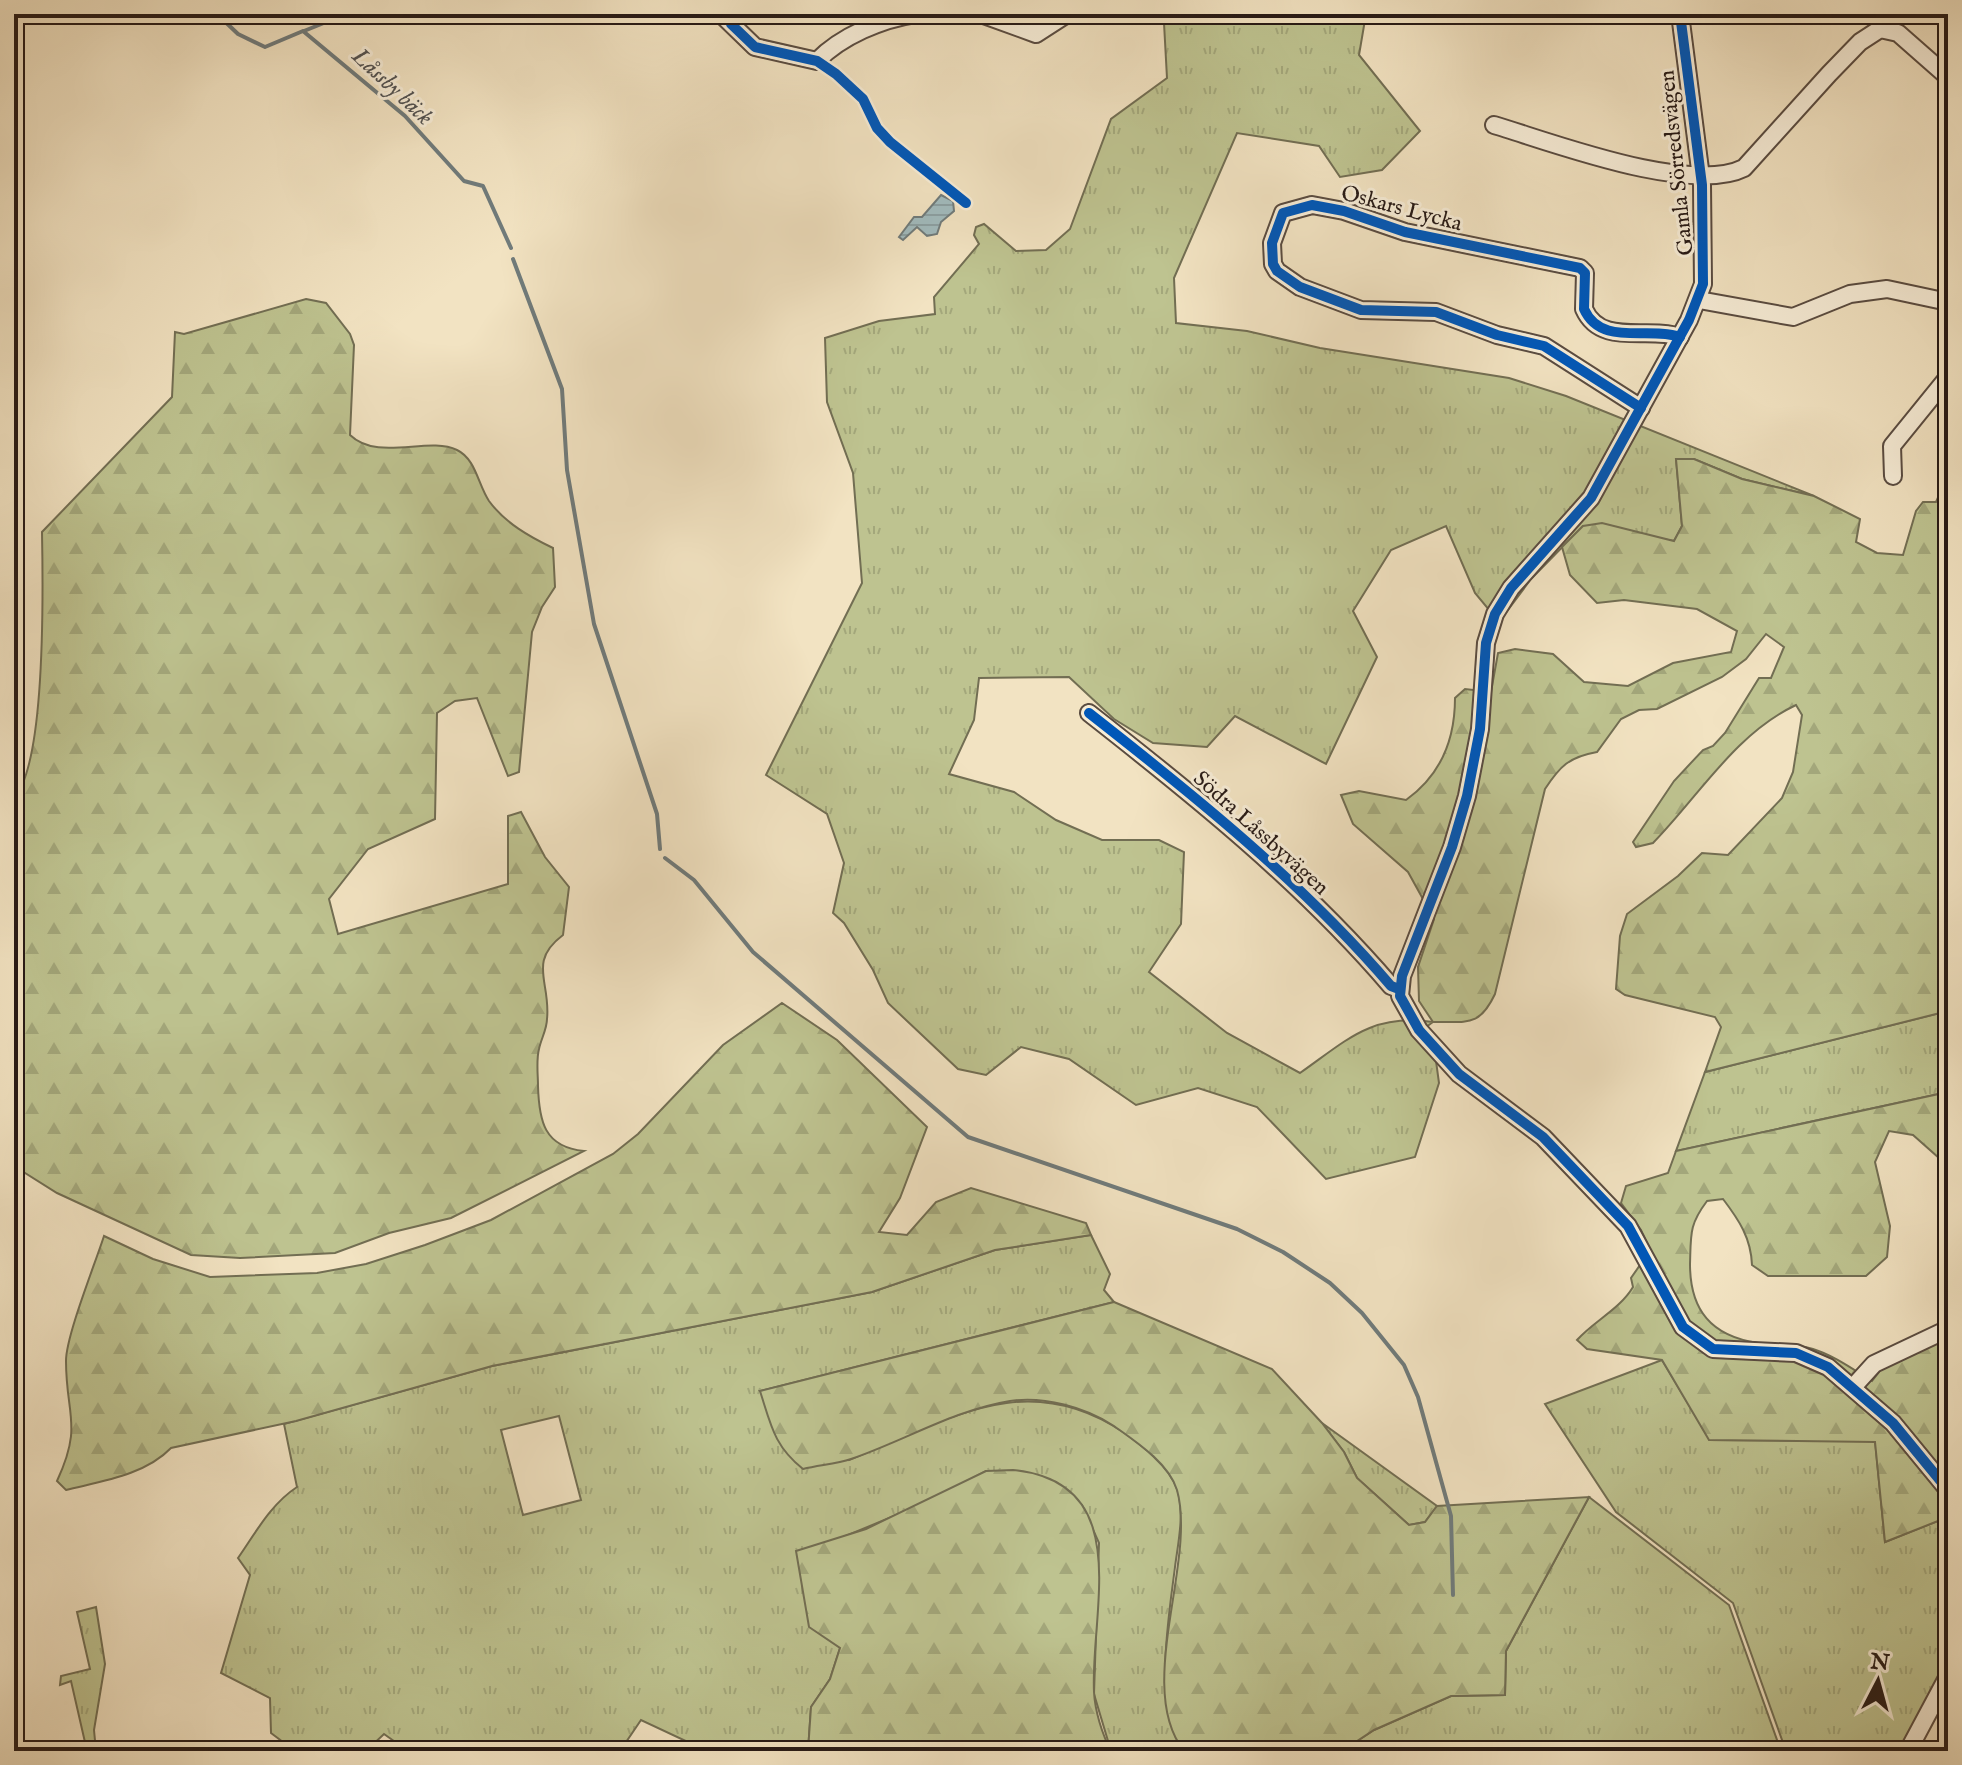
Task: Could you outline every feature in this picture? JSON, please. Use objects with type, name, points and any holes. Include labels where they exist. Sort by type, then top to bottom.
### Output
[{"type":"street","points":[[721,14],[755,47],[817,61],[851,37],[879,24],[915,14]]},
{"type":"street","points":[[981,14],[1036,34],[1067,14]]},
{"type":"street","name":"Gamla Sörredsvägen","points":[[1399,989],[1467,796],[1480,729],[1490,625],[1511,588],[1591,498],[1699,300],[1706,256],[1700,174],[1680,14]]},
{"type":"street","name":"Gamla Sörredsvägen","points":[[1494,125],[1623,164],[1700,174],[1730,173],[1744,168],[1829,74],[1880,29],[1888,28],[1898,33],[1948,77]]},
{"type":"street","name":"Oskars Lycka","points":[[1641,408],[1544,346],[1484,331],[1436,312],[1361,310],[1300,287],[1287,280],[1273,264],[1272,243],[1278,220],[1287,210],[1321,207],[1405,232],[1580,268],[1585,273],[1587,283],[1584,309],[1595,325],[1616,333],[1680,337]]},
{"type":"street","points":[[1699,300],[1793,317],[1850,294],[1887,289],[1948,302]]},
{"type":"street","points":[[1893,476],[1892,446],[1948,377]]},
{"type":"street","name":"Södra Låssbyvägen","points":[[1089,713],[1201,802],[1351,939],[1391,986],[1399,989]]},
{"type":"street","points":[[1399,989],[1405,1009],[1438,1053],[1459,1074],[1543,1137],[1628,1226],[1671,1308],[1690,1334],[1705,1345],[1722,1351],[1796,1353],[1828,1367],[1854,1386],[1893,1423],[1948,1490]]},
{"type":"street","points":[[1854,1386],[1874,1364],[1948,1329]]},
{"type":"street","points":[[1908,1751],[1948,1676]]},
{"type":"green space","points":[[1174,14],[1366,14],[1359,55],[1420,131],[1382,170],[1340,177],[1319,146],[1237,133],[1174,278],[1176,323],[1247,331],[1320,348],[1509,378],[1566,396],[1814,496],[1742,479],[1694,459],[1676,459],[1682,526],[1674,541],[1583,526],[1531,579],[1499,622],[1475,593],[1446,526],[1391,550],[1353,611],[1377,657],[1326,764],[1235,716],[1207,747],[1153,743],[1114,719],[1069,677],[979,678],[974,720],[949,774],[1014,792],[1056,820],[1102,840],[1159,840],[1184,852],[1181,924],[1149,972],[1227,1033],[1300,1073],[1347,1040],[1377,1025],[1412,1020],[1433,1022],[1414,1036],[1436,1061],[1439,1083],[1415,1157],[1326,1179],[1257,1107],[1198,1088],[1136,1105],[1069,1059],[1021,1047],[986,1075],[958,1069],[888,1003],[873,970],[844,923],[833,913],[844,863],[827,814],[766,775],[862,583],[853,473],[827,402],[825,338],[879,321],[935,314],[934,297],[979,244],[974,235],[976,227],[984,224],[1016,251],[1046,250],[1070,229],[1111,119],[1167,78],[1164,23]]},
{"type":"green space","points":[[306,299],[326,303],[350,334],[354,345],[350,435],[374,447],[445,446],[463,454],[473,466],[485,495],[495,509],[518,529],[553,548],[555,587],[542,607],[532,632],[519,772],[508,776],[477,698],[455,701],[437,713],[435,819],[368,849],[329,899],[338,934],[508,884],[508,816],[521,812],[545,857],[569,887],[563,935],[552,945],[543,964],[546,1026],[538,1058],[542,1121],[552,1138],[560,1144],[584,1151],[451,1218],[389,1233],[335,1253],[240,1258],[191,1255],[57,1193],[14,1166],[14,798],[24,779],[37,712],[42,630],[42,532],[172,397],[175,332],[184,334]]},
{"type":"green space","points":[[1676,459],[1694,459],[1742,479],[1814,496],[1860,519],[1856,542],[1877,553],[1903,555],[1916,511],[1923,502],[1936,502],[1948,475],[1948,1011],[1705,1072],[1721,1027],[1715,1017],[1625,995],[1616,989],[1620,936],[1627,914],[1678,876],[1702,853],[1728,855],[1782,798],[1793,772],[1802,715],[1796,705],[1774,717],[1736,749],[1653,843],[1636,847],[1633,842],[1674,781],[1703,750],[1713,746],[1725,733],[1759,678],[1771,678],[1784,647],[1766,634],[1746,659],[1722,677],[1657,709],[1639,710],[1621,719],[1597,752],[1572,760],[1556,774],[1545,789],[1495,994],[1489,1005],[1471,1020],[1433,1022],[1419,1001],[1418,967],[1434,919],[1408,872],[1353,824],[1341,795],[1359,791],[1406,800],[1418,790],[1444,755],[1452,728],[1455,698],[1465,689],[1491,692],[1498,653],[1515,649],[1553,654],[1584,682],[1628,686],[1673,663],[1731,652],[1737,631],[1697,609],[1624,600],[1597,603],[1570,575],[1562,547],[1583,526],[1602,523],[1674,541],[1682,526]]},
{"type":"green space","points":[[782,1003],[837,1040],[927,1127],[900,1198],[879,1232],[907,1235],[936,1202],[971,1188],[1086,1223],[1091,1235],[995,1250],[872,1292],[492,1366],[296,1421],[171,1448],[149,1465],[108,1480],[66,1490],[57,1481],[71,1433],[67,1350],[104,1236],[153,1259],[210,1277],[317,1273],[366,1264],[425,1245],[491,1220],[613,1154],[638,1134],[723,1045]]},
{"type":"green space","points":[[1948,1011],[1948,1092],[1676,1151],[1705,1072]]},
{"type":"green space","points":[[1948,1092],[1948,1166],[1913,1135],[1889,1131],[1875,1162],[1890,1226],[1887,1257],[1866,1276],[1768,1276],[1752,1265],[1743,1230],[1723,1199],[1707,1201],[1697,1217],[1691,1237],[1694,1295],[1706,1318],[1728,1334],[1758,1343],[1813,1349],[1872,1381],[1886,1363],[1948,1335],[1948,1517],[1885,1542],[1875,1442],[1709,1440],[1662,1360],[1587,1349],[1577,1340],[1628,1295],[1633,1287],[1631,1278],[1640,1265],[1662,1274],[1641,1230],[1621,1203],[1626,1186],[1668,1173],[1676,1151]]},
{"type":"green space","points":[[1091,1235],[1110,1274],[1104,1290],[1114,1302],[760,1391],[849,1460],[952,1417],[985,1407],[1018,1402],[1052,1403],[1087,1413],[1123,1432],[1146,1450],[1168,1472],[1179,1498],[1180,1528],[1165,1662],[1168,1712],[1174,1733],[1184,1751],[1111,1751],[1094,1694],[1099,1543],[1082,1505],[1056,1482],[986,1471],[923,1504],[836,1540],[840,1648],[830,1679],[811,1707],[808,1751],[707,1751],[641,1720],[620,1751],[408,1751],[384,1734],[366,1751],[295,1751],[271,1733],[270,1698],[221,1673],[250,1575],[238,1558],[272,1510],[297,1487],[284,1424],[492,1366],[872,1292],[995,1250]],"holes":[[[559,1416],[581,1500],[523,1515],[501,1430]]]},
{"type":"green space","points":[[1114,1302],[1272,1369],[1322,1423],[1344,1452],[1357,1478],[1409,1525],[1425,1522],[1437,1506],[1589,1497],[1506,1651],[1505,1695],[1451,1696],[1374,1730],[1342,1751],[1184,1751],[1170,1725],[1165,1694],[1165,1659],[1180,1552],[1181,1519],[1173,1480],[1150,1454],[1114,1426],[1090,1413],[1064,1404],[1023,1400],[969,1411],[851,1459],[803,1469],[780,1443],[760,1391]]},
{"type":"green space","points":[[1662,1360],[1710,1440],[1875,1441],[1885,1542],[1948,1517],[1948,1662],[1902,1744],[1894,1751],[1786,1751],[1733,1603],[1616,1512],[1545,1404]]},
{"type":"green space","points":[[1322,1423],[1437,1506],[1425,1522],[1409,1525],[1357,1478],[1344,1452]]},
{"type":"green space","points":[[1013,1470],[1052,1480],[1077,1498],[1092,1524],[1098,1555],[1099,1589],[1094,1692],[1100,1722],[1111,1751],[808,1751],[811,1707],[830,1679],[840,1648],[809,1627],[796,1551],[866,1529],[986,1471]]},
{"type":"green space","points":[[1589,1497],[1729,1605],[1781,1751],[1342,1751],[1374,1730],[1451,1696],[1505,1695],[1506,1651]]},
{"type":"green space","points":[[96,1607],[105,1664],[94,1730],[96,1751],[87,1751],[71,1681],[60,1685],[61,1676],[90,1669],[77,1612]]},
{"type":"water","points":[[941,195],[953,201],[954,211],[941,222],[937,234],[927,236],[917,227],[903,240],[899,237],[914,217],[922,217]]},
{"type":"waterway","name":"Låssby bäck","points":[[217,14],[238,34],[265,47],[303,31],[405,116],[464,181],[483,186],[511,248]]},
{"type":"waterway","points":[[304,31],[346,14]]},
{"type":"waterway","points":[[513,259],[562,389],[567,470],[594,624],[657,814],[660,849]]},
{"type":"waterway","points":[[665,858],[694,880],[753,952],[968,1137],[1237,1229],[1283,1252],[1330,1283],[1362,1313],[1404,1365],[1418,1397],[1451,1516],[1453,1595]]},
{"type":"cycle path","points":[[1680,14],[1702,185],[1703,284],[1689,320],[1591,498],[1511,588],[1495,614],[1486,643],[1480,729],[1467,796],[1452,847],[1402,976],[1400,996],[1419,1030],[1459,1074],[1543,1137],[1628,1226],[1683,1327],[1713,1349],[1796,1353],[1828,1367],[1893,1423],[1948,1490]]},
{"type":"cycle path","points":[[731,24],[755,47],[817,61],[836,74],[863,99],[877,128],[890,142],[966,203]]},
{"type":"cycle path","points":[[1641,408],[1544,346],[1497,335],[1436,312],[1361,310],[1300,287],[1277,271],[1273,264],[1272,243],[1283,213],[1312,205],[1344,211],[1405,232],[1580,268],[1585,273],[1584,309],[1592,321],[1602,328],[1613,332],[1680,337]]},
{"type":"cycle path","points":[[1089,713],[1247,842],[1322,912],[1391,986],[1399,989]]}]
